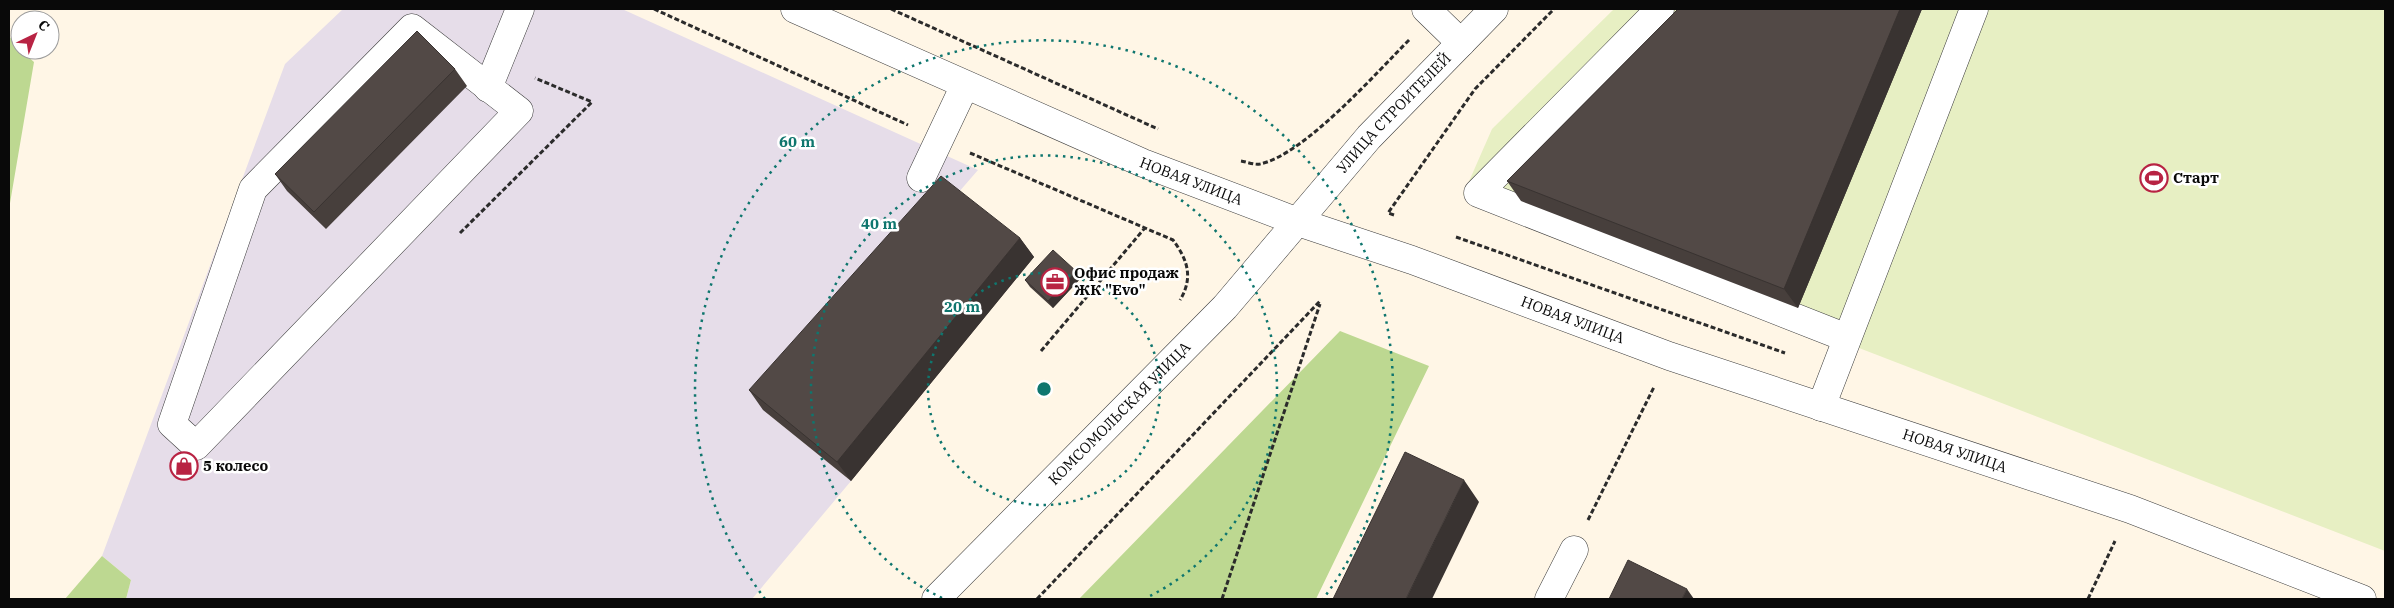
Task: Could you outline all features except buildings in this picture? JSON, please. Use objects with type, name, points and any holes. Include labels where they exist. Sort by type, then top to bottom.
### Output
[{"type":"street","points":[[488,88],[520,9]]},
{"type":"street","name":"НОВАЯ УЛИЦА","points":[[795,9],[1143,163],[1298,222],[1412,260],[1669,356],[2130,509],[2362,599]]},
{"type":"street","name":"УЛИЦА СТРОИТЕЛЕЙ","points":[[1298,222],[1369,137],[1494,9]]},
{"type":"street","points":[[1660,9],[1478,193],[1757,298],[1847,338]]},
{"type":"street","points":[[1821,407],[1974,9]]},
{"type":"street","points":[[1430,12],[1461,43]]},
{"type":"street","points":[[412,28],[488,88],[519,111],[196,446],[172,424],[253,189],[412,28]]},
{"type":"street","points":[[921,178],[965,85]]},
{"type":"street","name":"КОМСОМОЛЬСКАЯ УЛИЦА","points":[[936,599],[1225,307],[1298,222]]},
{"type":"street","points":[[1550,599],[1574,550]]},
{"type":"path","points":[[654,9],[939,140],[1172,240],[1184,256],[1189,276],[1182,298],[1176,305]]},
{"type":"path","points":[[892,9],[1166,133]]},
{"type":"path","points":[[1388,213],[1475,89],[1554,9]]},
{"type":"path","points":[[1236,160],[1259,164],[1288,152],[1348,101],[1430,12]]},
{"type":"path","points":[[460,233],[592,102],[527,75]]},
{"type":"path","points":[[1040,351],[1144,229]]},
{"type":"path","points":[[1038,599],[1320,301],[1222,599]]},
{"type":"path","points":[[1593,511],[1636,420]]},
{"type":"path","points":[[2088,599],[2130,509]]},
{"type":"shaded area","points":[[343,9],[622,9],[978,170],[767,413],[851,481],[752,599],[126,599],[131,580],[102,556],[285,64]]},
{"type":"green space","name":"Старт","points":[[1614,9],[2385,9],[2385,551],[1463,195],[1492,129]]},
{"type":"green space","points":[[9,36],[10,60],[32,60],[34,62],[9,209]]},
{"type":"green space","points":[[1340,331],[1429,366],[1316,599],[1079,599]]},
{"type":"green space","points":[[102,556],[131,580],[126,599],[65,599]]},
{"type":"place","name":"Старт","points":[[2154,178]]},
{"type":"place","name":"Офис продаж ЖК \"Evo\"","points":[[1055,282]]},
{"type":"place","name":"5 колесо","points":[[184,466]]}]
